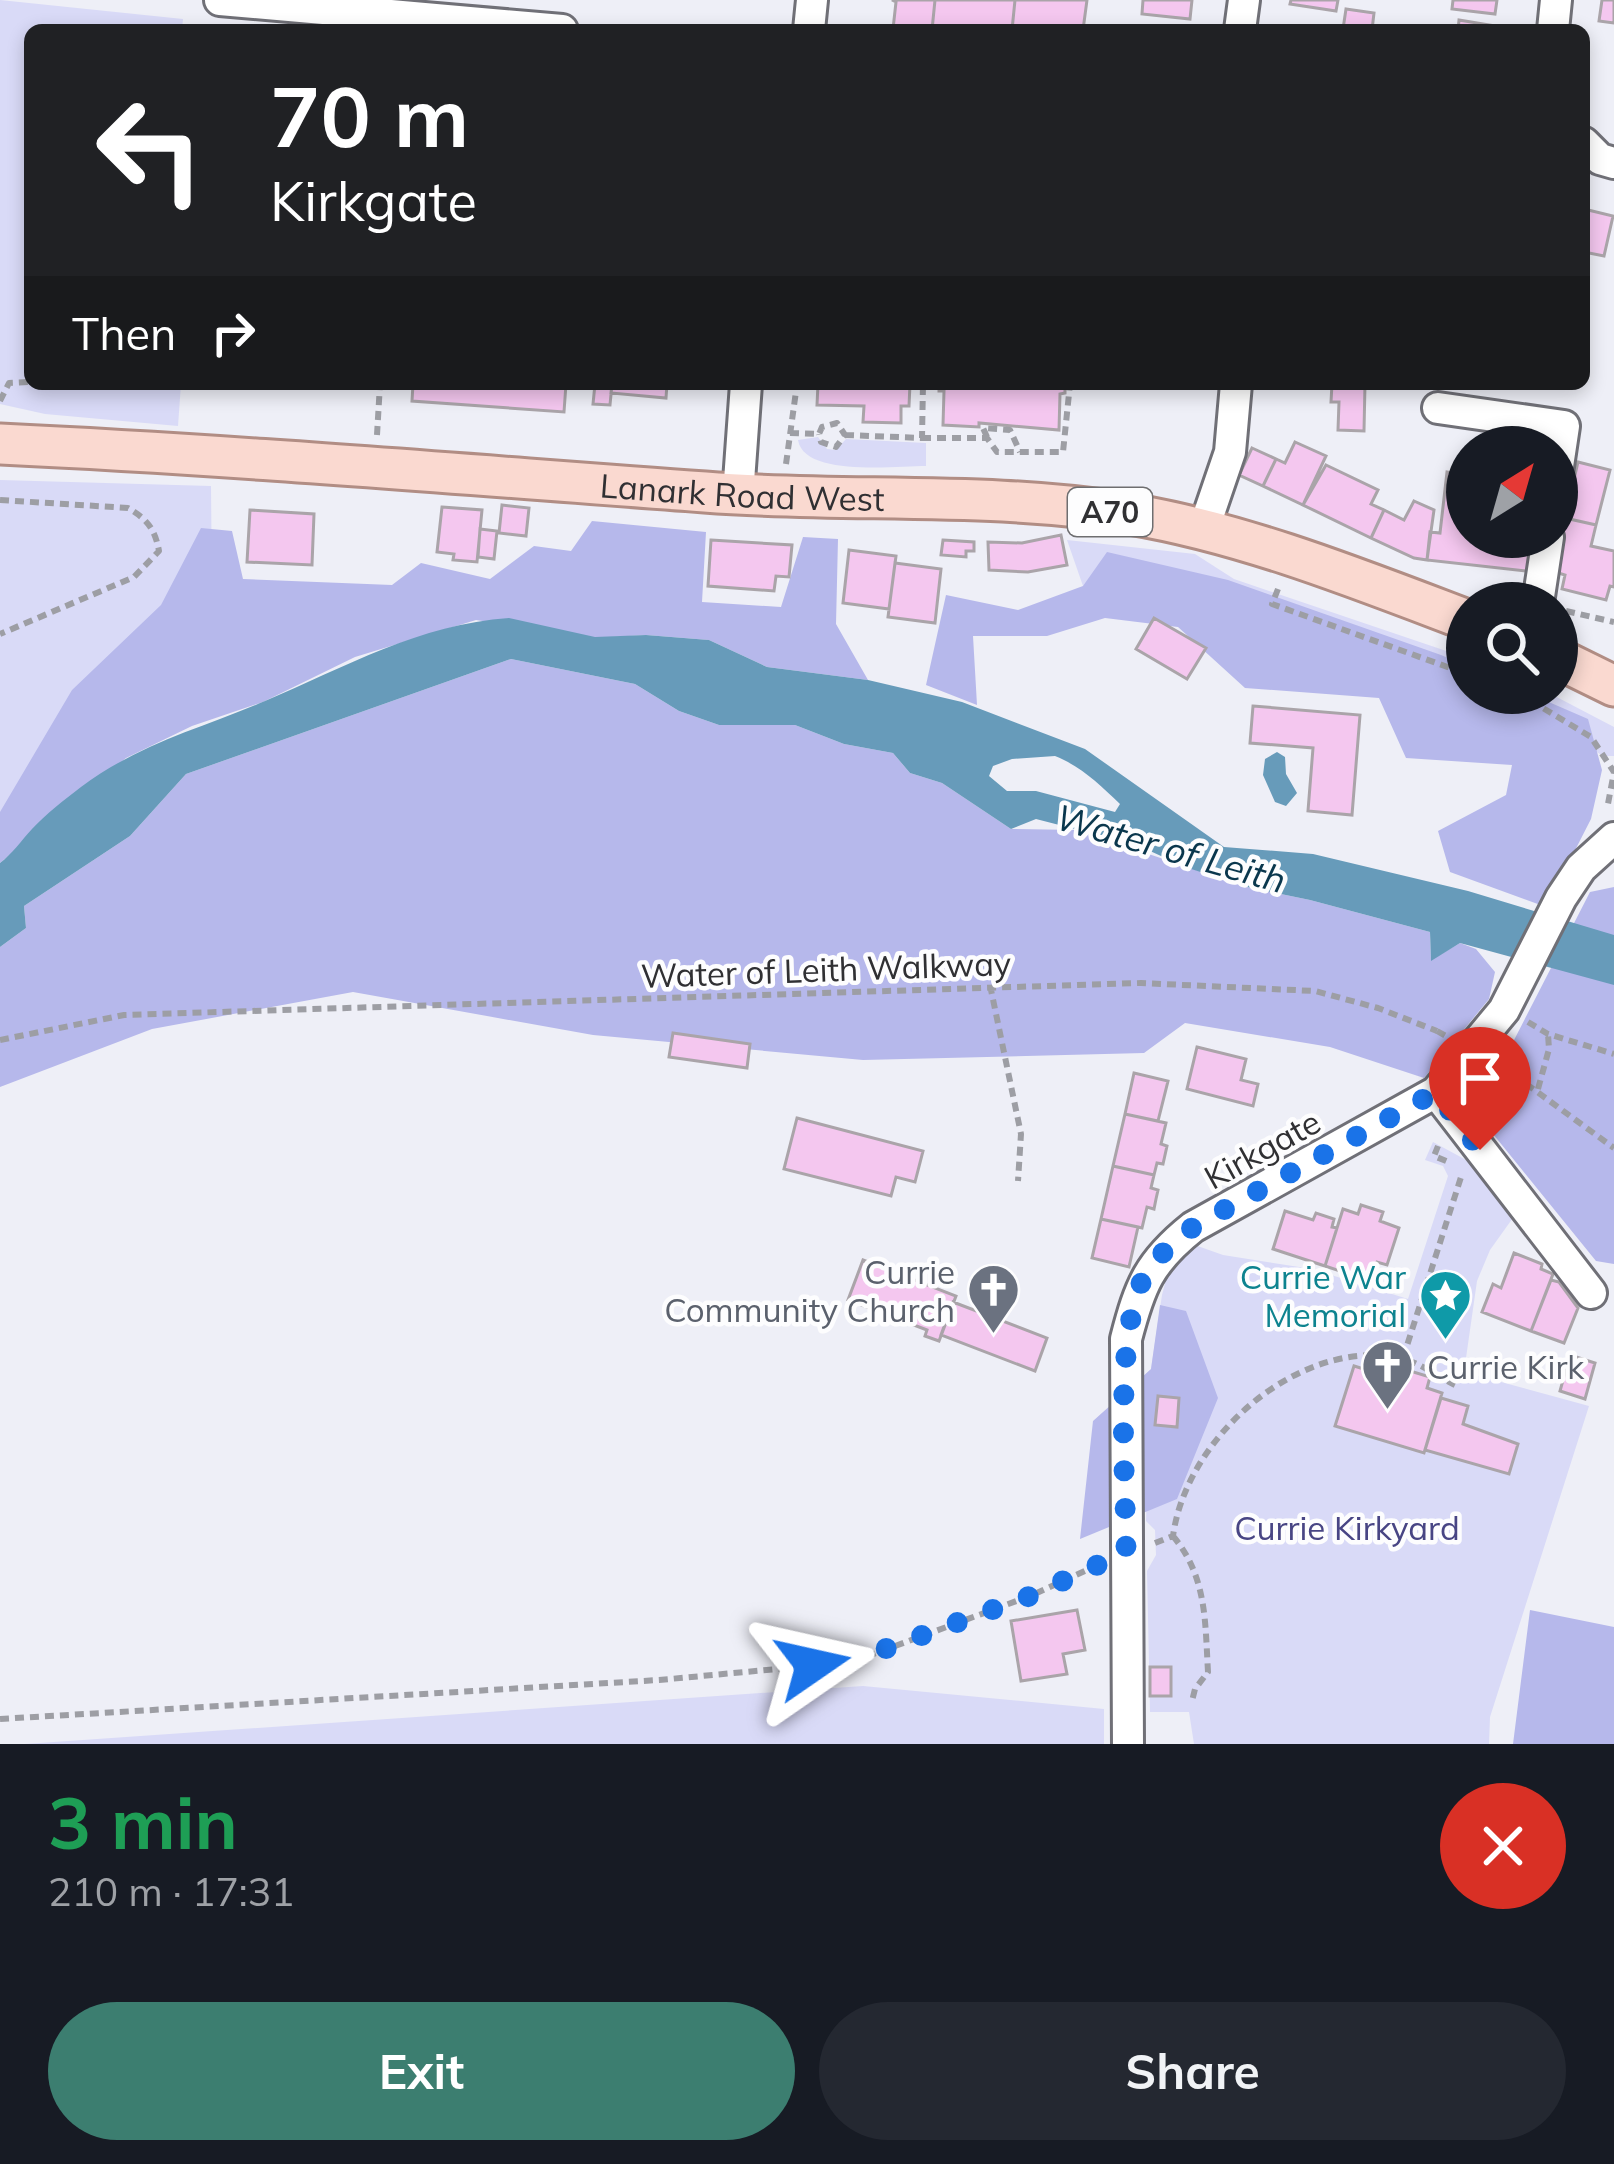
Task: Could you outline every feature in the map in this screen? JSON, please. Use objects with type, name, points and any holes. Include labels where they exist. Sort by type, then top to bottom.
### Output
[{"type":"main road","name":"Lanark Road West","points":[[0,444],[226,455],[738,495],[1054,506],[1132,514],[1292,558],[1446,613]]},
{"type":"main road","points":[[1578,668],[1614,686]]},
{"type":"street","points":[[220,0],[447,10],[528,24]]},
{"type":"street","points":[[738,495],[746,390]]},
{"type":"street","points":[[1203,531],[1230,452],[1235,390]]},
{"type":"street","points":[[1438,408],[1564,426]]},
{"type":"street","name":"Kirkgate","points":[[1128,1744],[1126,1339],[1143,1280],[1162,1252],[1193,1227],[1436,1092],[1504,1010],[1562,898],[1610,824]]},
{"type":"street","points":[[1436,1092],[1591,1293]]},
{"type":"path","points":[[0,401],[9,383],[24,382]]},
{"type":"path","points":[[782,496],[796,390]]},
{"type":"path","points":[[922,439],[923,390]]},
{"type":"path","points":[[1020,452],[1010,430],[983,428],[998,452],[1020,452],[1063,452],[1069,390]]},
{"type":"path","points":[[819,434],[822,427],[837,422],[845,435]]},
{"type":"path","points":[[790,433],[819,434]]},
{"type":"path","points":[[819,434],[828,447],[836,447],[845,435]]},
{"type":"path","points":[[845,435],[987,438]]},
{"type":"path","points":[[0,500],[128,508],[156,534],[159,551],[134,578],[0,634]]},
{"type":"path","points":[[1292,558],[1272,604],[1446,666]]},
{"type":"path","points":[[1578,614],[1614,622]]},
{"type":"path","points":[[1554,714],[1591,736],[1614,772],[1610,824]]},
{"type":"path","name":"Water of Leith Walkway","points":[[0,1040],[124,1016],[784,996],[990,985],[1141,982],[1315,991],[1437,1031],[1537,1090],[1614,1148]]},
{"type":"path","points":[[990,985],[1022,1134],[1018,1181]]},
{"type":"path","points":[[1537,1090],[1549,1049],[1548,1034],[1614,1054]]},
{"type":"path","points":[[1402,1358],[1463,1168],[1434,1156],[1438,1144]]},
{"type":"path","points":[[1192,1701],[1208,1672],[1204,1589],[1188,1554],[1173,1536],[1178,1505],[1224,1428],[1276,1386],[1332,1360],[1368,1355],[1402,1358],[1455,1385]]},
{"type":"path","points":[[0,1719],[658,1680],[852,1661],[1030,1596],[1173,1536]]},
{"type":"green space","points":[[0,0],[183,19],[183,24],[24,24],[24,390],[181,390],[178,426],[45,414],[0,404]]},
{"type":"green space","points":[[818,437],[827,449],[836,450],[846,439],[926,443],[926,466],[853,467],[816,460],[798,440]]},
{"type":"green space","points":[[0,480],[211,486],[212,593],[0,819]]},
{"type":"green space","points":[[1067,540],[1195,554],[1234,579],[1446,651],[1446,675],[1083,586]]},
{"type":"green space","points":[[1578,708],[1614,727],[1614,756],[1603,756],[1537,714],[1578,714]]},
{"type":"green space","name":"Currie Kirkyard","points":[[1433,1142],[1468,1161],[1515,1215],[1490,1250],[1477,1281],[1464,1372],[1589,1406],[1490,1717],[1489,1744],[1194,1744],[1189,1712],[1150,1712],[1147,1571],[1156,1555],[1155,1530],[1146,1521],[1151,1369],[1169,1268],[1192,1244],[1223,1255],[1312,1269],[1408,1299],[1448,1176],[1443,1166],[1425,1160]]},
{"type":"green space","points":[[863,1686],[1104,1709],[1104,1744],[25,1744]]},
{"type":"shaded area","points":[[592,521],[706,532],[702,602],[781,607],[803,537],[838,539],[836,624],[868,680],[767,667],[709,640],[646,635],[595,638],[476,620],[355,657],[263,702],[192,726],[126,758],[0,863],[0,812],[72,690],[161,605],[201,528],[232,531],[243,579],[392,585],[421,563],[490,579],[534,546],[571,551]]},
{"type":"shaded area","points":[[1107,552],[1228,580],[1446,657],[1446,714],[1576,714],[1588,719],[1602,770],[1591,819],[1546,907],[1450,872],[1438,831],[1506,795],[1512,765],[1406,758],[1379,698],[1245,688],[1178,627],[1105,618],[1047,636],[973,636],[977,705],[926,685],[946,595],[1018,610],[1083,586]]},
{"type":"shaded area","points":[[511,659],[635,684],[679,711],[719,725],[795,725],[844,744],[893,753],[910,773],[942,783],[1011,829],[1077,830],[1247,887],[1430,932],[1431,960],[1460,943],[1476,949],[1495,972],[1489,999],[1424,1078],[1330,1047],[1185,1023],[1144,1053],[863,1060],[593,1035],[353,992],[152,1029],[0,1087],[0,947],[26,928],[24,906],[130,836],[186,774]]},
{"type":"shaded area","points":[[1614,887],[1614,1264],[1596,1261],[1472,1108],[1495,1077],[1590,892]]},
{"type":"shaded area","points":[[1160,1305],[1186,1311],[1218,1398],[1177,1499],[1080,1539],[1093,1421],[1151,1369]]},
{"type":"shaded area","points":[[1530,1610],[1614,1627],[1614,1744],[1513,1744]]},
{"type":"water","name":"Water of Leith","points":[[509,618],[595,637],[709,640],[767,667],[868,680],[962,702],[1085,749],[1224,847],[1313,854],[1468,891],[1614,935],[1614,985],[1460,943],[1431,961],[1430,932],[1247,887],[1137,845],[1036,819],[1011,829],[942,783],[910,773],[893,753],[844,744],[795,725],[719,725],[679,711],[635,684],[511,659],[186,774],[130,836],[24,906],[26,928],[0,947],[0,863],[81,787],[148,748],[384,649],[476,622]],"holes":[[[1055,756],[1120,804],[1115,812],[1036,791],[1007,791],[989,776],[993,766],[1012,759]]]},
{"type":"water","points":[[1277,752],[1285,757],[1286,774],[1297,793],[1286,806],[1275,802],[1263,775],[1265,759]]},
{"type":"building","points":[[892,0],[935,0],[933,24],[894,24],[896,2]]},
{"type":"building","points":[[935,0],[1015,0],[1013,24],[933,24]]},
{"type":"building","points":[[1015,0],[1087,0],[1084,24],[1013,24]]},
{"type":"building","points":[[1143,0],[1192,0],[1190,19],[1142,14]]},
{"type":"building","points":[[1291,0],[1338,0],[1336,11],[1290,4]]},
{"type":"building","points":[[1453,0],[1497,0],[1495,14],[1452,9]]},
{"type":"building","points":[[1602,0],[1614,0],[1614,23],[1599,21]]},
{"type":"building","points":[[1346,9],[1374,13],[1373,24],[1344,24]]},
{"type":"building","points":[[1590,210],[1613,216],[1604,256],[1590,253]]},
{"type":"building","points":[[413,390],[566,390],[564,412],[412,401]]},
{"type":"building","points":[[594,390],[611,390],[610,405],[593,404]]},
{"type":"building","points":[[611,390],[667,390],[666,398]]},
{"type":"building","points":[[818,390],[910,390],[909,406],[901,406],[901,423],[863,422],[864,406],[817,405]]},
{"type":"building","points":[[1065,390],[1060,394],[1059,430],[943,425],[944,391],[939,391]]},
{"type":"building","points":[[1332,390],[1365,390],[1364,431],[1338,430],[1339,402],[1331,402]]},
{"type":"building","points":[[1295,442],[1326,456],[1303,505],[1263,486],[1276,459],[1285,463]]},
{"type":"building","points":[[1252,448],[1276,459],[1263,486],[1239,475]]},
{"type":"building","points":[[1578,462],[1610,470],[1596,525],[1578,521]]},
{"type":"building","points":[[1326,465],[1378,490],[1371,504],[1384,510],[1371,538],[1303,505]]},
{"type":"building","points":[[1446,481],[1446,558],[1537,558],[1535,572],[1427,560],[1430,532],[1440,533]]},
{"type":"building","points":[[1414,501],[1434,510],[1427,560],[1371,538],[1384,510],[1404,520]]},
{"type":"building","points":[[502,505],[529,508],[526,536],[499,533]]},
{"type":"building","points":[[442,507],[482,510],[477,562],[453,560],[454,554],[437,552]]},
{"type":"building","points":[[250,510],[314,514],[312,565],[247,562]]},
{"type":"building","points":[[1578,521],[1596,525],[1591,546],[1614,551],[1614,587],[1610,586],[1606,600],[1578,593],[1578,582],[1564,582],[1565,575],[1552,571],[1555,558],[1578,558]]},
{"type":"building","points":[[480,529],[497,531],[494,559],[478,557]]},
{"type":"building","points":[[1061,535],[1067,565],[1028,572],[989,570],[988,542],[1022,543]]},
{"type":"building","points":[[711,540],[792,545],[789,577],[776,576],[774,591],[708,586]]},
{"type":"building","points":[[943,540],[974,542],[974,551],[966,551],[966,557],[941,555]]},
{"type":"building","points":[[849,550],[896,556],[889,609],[843,603]]},
{"type":"building","points":[[895,563],[941,569],[935,623],[888,617]]},
{"type":"building","points":[[1154,618],[1206,648],[1187,679],[1136,649]]},
{"type":"building","points":[[1253,706],[1360,715],[1352,815],[1308,811],[1313,748],[1250,743]]},
{"type":"building","points":[[673,1033],[750,1044],[747,1068],[669,1057]]},
{"type":"building","points":[[1197,1047],[1246,1059],[1241,1080],[1258,1084],[1253,1106],[1187,1089]]},
{"type":"building","points":[[1134,1073],[1168,1081],[1158,1121],[1125,1114]]},
{"type":"building","points":[[1125,1114],[1166,1123],[1163,1164],[1157,1163],[1154,1175],[1113,1166]]},
{"type":"building","points":[[797,1118],[923,1151],[915,1182],[896,1177],[891,1196],[784,1169]]},
{"type":"building","points":[[1113,1166],[1154,1175],[1151,1188],[1158,1190],[1154,1209],[1147,1207],[1142,1228],[1101,1219]]},
{"type":"building","points":[[1361,1205],[1383,1212],[1380,1221],[1399,1228],[1387,1265],[1377,1262],[1370,1281],[1325,1266],[1343,1209],[1358,1214]]},
{"type":"building","points":[[1285,1211],[1313,1220],[1316,1213],[1334,1219],[1332,1227],[1337,1228],[1325,1266],[1273,1249]]},
{"type":"building","points":[[1101,1219],[1138,1227],[1129,1267],[1092,1258]]},
{"type":"building","points":[[1514,1253],[1553,1274],[1531,1331],[1482,1312],[1493,1284],[1501,1288]]},
{"type":"building","points":[[863,1260],[956,1296],[939,1341],[925,1336],[927,1330],[848,1300]]},
{"type":"building","points":[[1551,1280],[1559,1282],[1578,1308],[1564,1343],[1531,1331]]},
{"type":"building","name":"Currie Community Church","points":[[953,1302],[1047,1338],[1035,1371],[941,1335]]},
{"type":"building","points":[[1570,1355],[1595,1363],[1585,1399],[1560,1391]]},
{"type":"building","name":"Currie Kirk","points":[[1374,1360],[1430,1377],[1427,1388],[1442,1393],[1424,1453],[1335,1426],[1354,1366],[1370,1371]]},
{"type":"building","points":[[1158,1396],[1179,1398],[1177,1427],[1155,1425]]},
{"type":"building","points":[[1441,1398],[1468,1406],[1463,1424],[1518,1444],[1509,1474],[1425,1450]]},
{"type":"building","points":[[1077,1610],[1085,1650],[1063,1654],[1067,1674],[1021,1681],[1011,1621]]},
{"type":"building","points":[[1150,1667],[1171,1667],[1171,1696],[1150,1696]]},
{"type":"place","name":"Currie Community Church","points":[[994,1336]]},
{"type":"place","name":"Currie War Memorial","points":[[1445,1341]]},
{"type":"place","name":"Currie Kirk","points":[[1388,1412]]},
{"type":"route","points":[[813,1665],[852,1661],[1030,1596],[1126,1552],[1126,1339],[1143,1280],[1162,1252],[1193,1227],[1436,1092],[1480,1150]]}]
